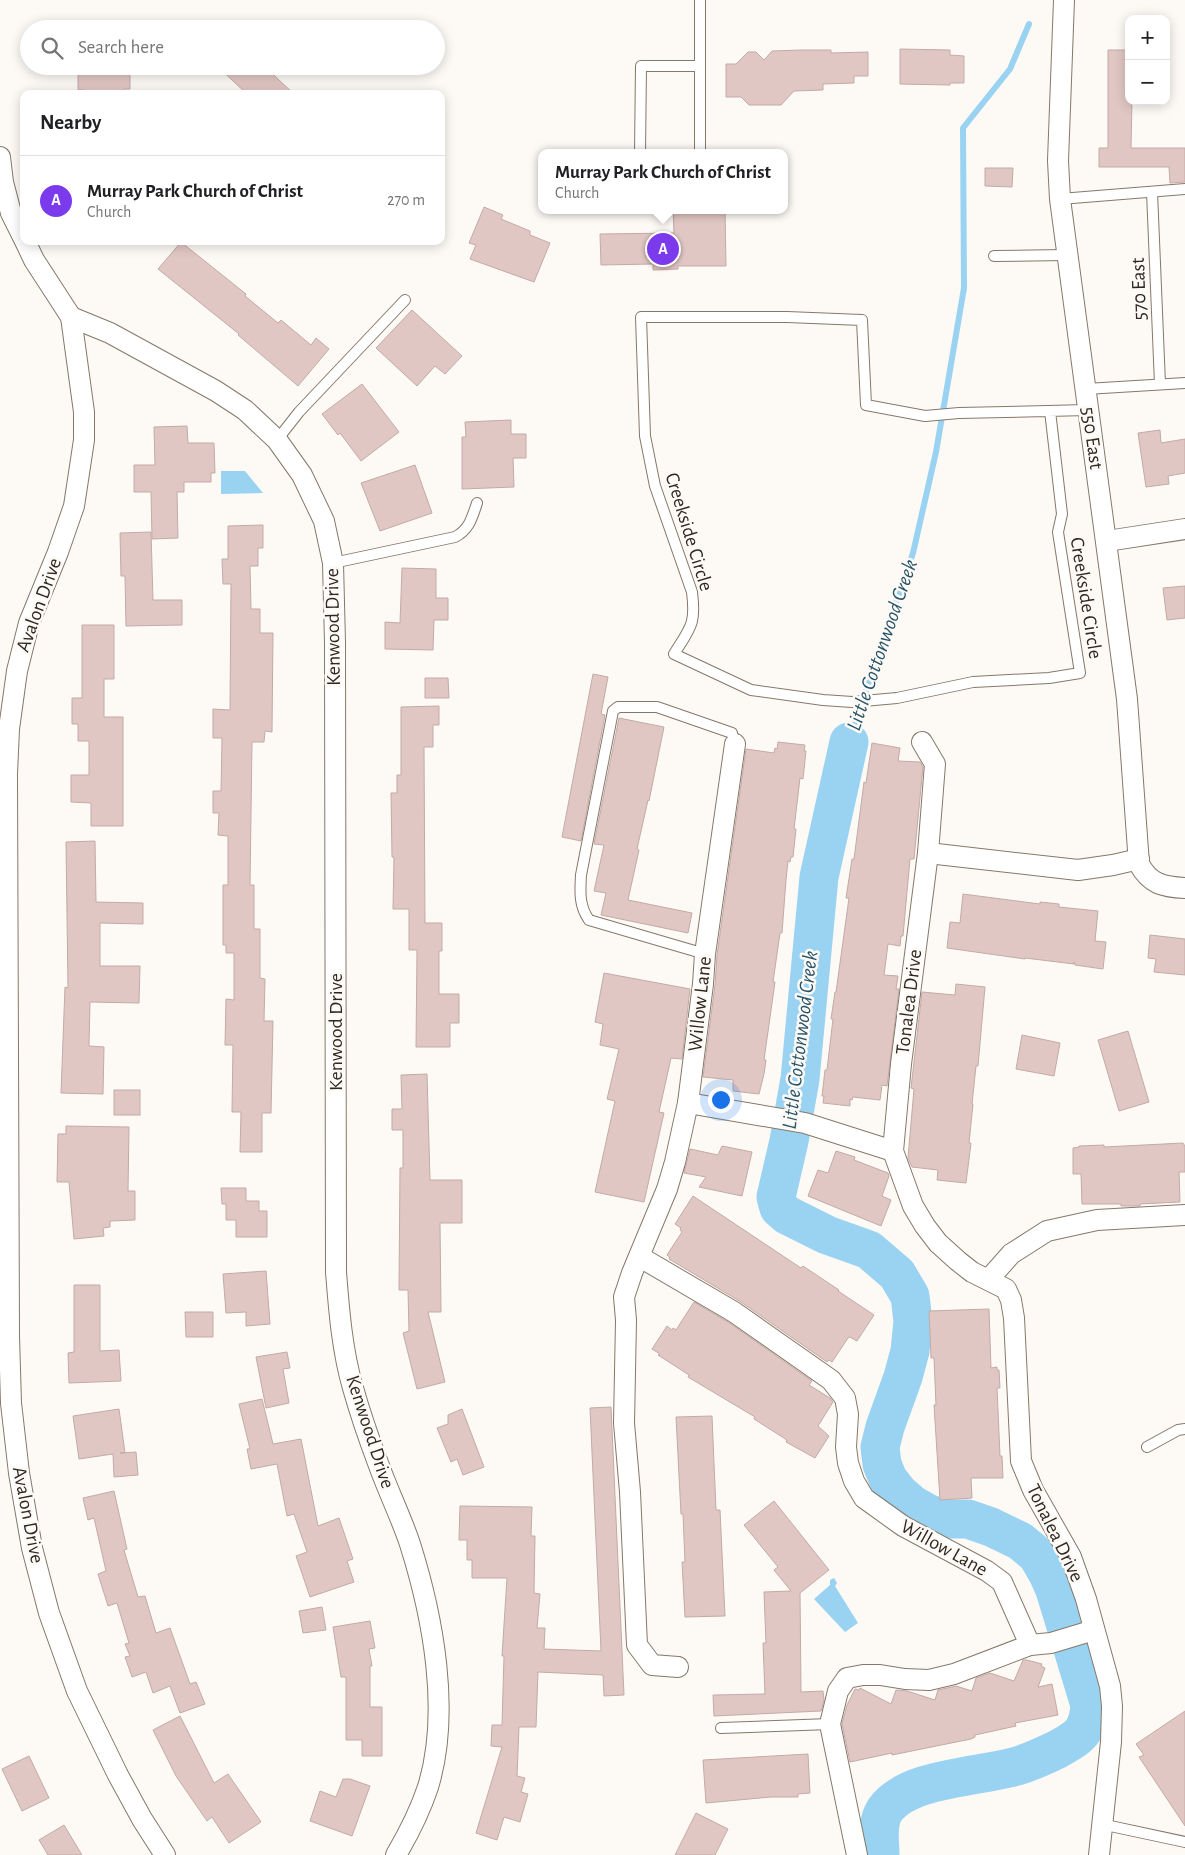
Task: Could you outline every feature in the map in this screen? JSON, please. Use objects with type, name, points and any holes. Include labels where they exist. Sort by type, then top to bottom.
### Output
[{"type":"street","name":"550 East","points":[[1064,0],[1058,161],[1060,199],[1127,699],[1142,867]]},
{"type":"street","name":"Avalon Drive","points":[[0,158],[3,182],[11,213],[20,232]]},
{"type":"street","name":"Avalon Drive","points":[[26,245],[71,318],[84,412],[84,440],[74,506],[58,552],[29,623],[17,671],[9,729],[7,774],[4,1266],[11,1404],[18,1473],[32,1548],[49,1613],[81,1700],[142,1820],[165,1855]]},
{"type":"street","name":"Kenwood Drive","points":[[71,318],[110,333],[216,391],[245,410],[277,440],[302,475],[324,521],[333,563],[335,643],[336,1272],[341,1326],[352,1386],[378,1463],[410,1542],[423,1589],[433,1639],[439,1705],[437,1746],[428,1786],[413,1826],[396,1855]]},
{"type":"street","points":[[1107,540],[1185,529]]},
{"type":"street","name":"Tonalea Drive","points":[[922,742],[935,764],[928,853],[900,1074],[893,1151],[913,1206],[938,1243],[972,1272],[1006,1289],[1011,1300],[1014,1318],[1022,1461],[1033,1490],[1071,1557],[1086,1598],[1087,1632],[1110,1686],[1112,1706],[1111,1742],[1099,1855]]},
{"type":"street","name":"Willow Lane","points":[[678,1667],[652,1665],[637,1645],[630,1492],[624,1423],[626,1320],[624,1297],[667,1188],[688,1103],[705,954],[735,744]]},
{"type":"street","points":[[928,853],[1078,870],[1113,865],[1142,867],[1154,882],[1185,888]]},
{"type":"street","points":[[688,1103],[805,1122],[893,1151]]},
{"type":"street","points":[[989,1279],[1012,1254],[1047,1231],[1097,1220],[1185,1216]]},
{"type":"street","name":"Willow Lane","points":[[640,1257],[734,1312],[831,1380],[845,1398],[848,1414],[846,1448],[848,1463],[854,1481],[864,1498],[903,1526],[987,1571],[1002,1582],[1030,1645]]},
{"type":"street","points":[[857,1855],[830,1724],[838,1692],[847,1678],[863,1675],[880,1675],[904,1679],[929,1680],[954,1674],[1030,1645],[1051,1642],[1087,1632]]},
{"type":"lane","points":[[700,0],[700,149]]},
{"type":"lane","points":[[640,149],[641,66],[700,66]]},
{"type":"lane","points":[[1060,199],[1185,189]]},
{"type":"lane","name":"570 East","points":[[1152,192],[1160,384]]},
{"type":"lane","points":[[994,256],[1066,255]]},
{"type":"lane","points":[[277,440],[299,412],[404,300]]},
{"type":"lane","name":"Creekside Circle","points":[[1050,411],[1062,514],[1058,532],[1080,673],[1049,678],[973,682],[885,699],[852,702],[814,699],[751,690],[674,654],[692,626],[694,610],[692,592],[655,486],[645,436],[641,317],[787,317],[862,320],[866,405],[925,416],[958,413],[1088,410]]},
{"type":"lane","points":[[1086,389],[1185,383]]},
{"type":"lane","points":[[333,563],[455,537],[462,534],[471,522],[477,503]]},
{"type":"lane","points":[[705,954],[589,920],[582,911],[580,894],[581,875],[613,711],[618,707],[625,706],[657,707],[732,734],[735,744]]},
{"type":"lane","points":[[1147,1448],[1178,1430],[1185,1429]]},
{"type":"lane","points":[[720,1728],[830,1724]]},
{"type":"lane","points":[[1101,1824],[1185,1842]]},
{"type":"water","points":[[221,471],[245,471],[263,493],[221,494]]},
{"type":"water","points":[[834,1578],[837,1583],[835,1586],[858,1623],[845,1632],[814,1599],[830,1585],[830,1580]]},
{"type":"building","points":[[900,49],[950,50],[950,55],[964,56],[964,83],[950,83],[950,85],[900,84]]},
{"type":"building","points":[[831,50],[831,53],[868,52],[868,76],[854,76],[854,83],[823,84],[823,90],[794,91],[781,105],[749,105],[741,97],[726,97],[726,64],[736,64],[748,52],[756,52],[764,60],[772,51]]},
{"type":"building","points":[[1108,50],[1125,50],[1125,105],[1132,105],[1131,148],[1185,148],[1185,182],[1170,183],[1169,167],[1099,167],[1099,148],[1108,148]]},
{"type":"building","points":[[78,75],[130,75],[130,89],[78,90]]},
{"type":"building","points":[[227,75],[274,75],[290,90],[243,90]]},
{"type":"building","points":[[985,168],[1013,168],[1012,187],[985,186]]},
{"type":"building","points":[[484,207],[503,215],[501,219],[530,231],[530,235],[550,243],[534,282],[470,259],[476,245],[469,243]]},
{"type":"building","points":[[673,214],[725,214],[726,266],[678,266],[678,269],[653,270],[653,264],[601,265],[600,234],[674,233]]},
{"type":"building","points":[[178,245],[185,245],[246,294],[245,296],[278,323],[281,320],[311,345],[316,338],[329,349],[298,386],[239,334],[158,269]]},
{"type":"building","points":[[412,310],[462,356],[445,374],[435,366],[417,386],[376,348]]},
{"type":"building","points":[[362,384],[399,432],[361,461],[340,433],[338,435],[322,414]]},
{"type":"building","points":[[511,420],[511,434],[526,434],[526,458],[513,458],[514,487],[462,489],[462,437],[466,437],[465,422]]},
{"type":"building","points":[[187,426],[188,443],[214,443],[215,473],[211,473],[211,482],[184,482],[184,492],[177,492],[178,538],[152,539],[151,492],[134,492],[134,465],[155,465],[154,427]]},
{"type":"building","points":[[1160,430],[1161,443],[1185,439],[1185,473],[1168,476],[1169,484],[1146,487],[1138,433]]},
{"type":"building","points":[[415,465],[432,513],[380,531],[361,483]]},
{"type":"building","points":[[263,525],[263,548],[258,548],[258,566],[250,566],[251,609],[260,609],[260,633],[273,633],[272,732],[265,731],[264,742],[252,742],[250,885],[254,885],[254,929],[260,929],[260,978],[265,979],[264,1021],[273,1021],[271,1113],[262,1113],[262,1152],[240,1152],[241,1112],[232,1112],[233,1045],[225,1045],[226,999],[234,1000],[234,953],[226,953],[226,945],[223,945],[223,885],[228,885],[228,836],[218,835],[219,813],[213,813],[213,791],[221,791],[222,738],[213,738],[213,709],[230,710],[231,584],[223,584],[222,559],[228,559],[228,526]]},
{"type":"building","points":[[151,532],[153,600],[182,600],[182,625],[126,626],[125,576],[121,576],[120,533]]},
{"type":"building","points":[[402,568],[436,569],[436,598],[448,598],[448,620],[434,620],[433,650],[385,649],[385,622],[400,623]]},
{"type":"building","points":[[1185,586],[1185,618],[1167,620],[1163,588]]},
{"type":"building","points":[[82,625],[114,625],[114,679],[104,679],[104,717],[123,717],[123,826],[91,826],[91,803],[71,802],[71,775],[89,775],[89,741],[78,741],[78,724],[72,724],[72,698],[82,698]]},
{"type":"building","points":[[593,674],[608,677],[601,714],[605,715],[581,841],[562,837]]},
{"type":"building","points":[[425,678],[448,678],[449,698],[425,698]]},
{"type":"building","points":[[439,706],[439,725],[433,725],[433,747],[424,747],[425,923],[442,923],[442,951],[439,951],[439,994],[459,994],[459,1023],[450,1023],[450,1047],[416,1047],[417,950],[409,950],[409,909],[393,909],[394,857],[392,857],[391,793],[397,793],[397,775],[401,775],[401,707]]},
{"type":"building","points":[[619,718],[664,727],[637,849],[639,850],[628,900],[692,913],[688,933],[601,915],[606,893],[594,891],[604,845],[594,844]]},
{"type":"building","points":[[778,742],[805,745],[804,751],[806,751],[803,779],[800,778],[793,857],[791,857],[790,862],[788,861],[782,933],[780,933],[773,982],[775,982],[764,1060],[766,1060],[764,1074],[759,1094],[733,1091],[733,1080],[703,1077],[717,955],[746,749],[774,753]]},
{"type":"building","points":[[872,743],[900,748],[898,761],[920,762],[923,767],[914,859],[910,859],[903,936],[901,936],[900,946],[888,944],[884,975],[898,976],[896,989],[899,989],[887,1086],[882,1085],[880,1100],[853,1097],[852,1100],[850,1099],[850,1106],[823,1103],[824,1096],[822,1096],[849,898],[846,898]]},
{"type":"building","points":[[95,841],[96,902],[143,903],[143,924],[100,923],[100,966],[140,966],[139,1003],[90,1002],[89,1046],[104,1047],[103,1094],[61,1093],[65,987],[68,988],[66,842]]},
{"type":"building","points":[[963,894],[1040,904],[1040,902],[1059,904],[1059,907],[1098,911],[1095,941],[1106,942],[1103,969],[1075,965],[1074,962],[1074,964],[1025,959],[947,948],[950,922],[960,923]]},
{"type":"building","points":[[1150,935],[1185,939],[1185,975],[1154,972],[1156,959],[1148,958]]},
{"type":"building","points":[[604,973],[690,989],[682,1059],[671,1058],[659,1112],[664,1113],[644,1202],[595,1192],[615,1101],[607,1099],[619,1049],[600,1045],[603,1024],[595,1022]]},
{"type":"building","points":[[956,984],[985,987],[978,1066],[976,1066],[972,1104],[969,1143],[971,1143],[966,1183],[937,1180],[938,1170],[912,1167],[908,1158],[914,1089],[911,1088],[922,992],[955,995]]},
{"type":"building","points":[[1128,1031],[1149,1102],[1119,1111],[1098,1040]]},
{"type":"building","points":[[1022,1035],[1060,1043],[1054,1076],[1016,1069]]},
{"type":"building","points":[[427,1074],[430,1180],[462,1180],[462,1223],[440,1223],[441,1312],[428,1312],[445,1382],[417,1389],[403,1333],[409,1331],[408,1290],[399,1290],[400,1168],[403,1168],[403,1130],[392,1130],[392,1109],[402,1109],[401,1075]]},
{"type":"building","points":[[114,1090],[140,1090],[140,1115],[114,1115]]},
{"type":"building","points":[[66,1126],[129,1127],[128,1191],[135,1191],[135,1220],[110,1221],[110,1227],[103,1228],[104,1236],[74,1239],[69,1182],[57,1182],[58,1134],[66,1134]]},
{"type":"building","points":[[1183,1143],[1185,1146],[1185,1172],[1179,1172],[1180,1202],[1140,1204],[1140,1206],[1082,1204],[1081,1174],[1073,1174],[1073,1148],[1079,1146],[1104,1145],[1104,1147]]},
{"type":"building","points":[[722,1146],[752,1152],[742,1196],[699,1187],[706,1177],[684,1173],[690,1149],[718,1155]]},
{"type":"building","points":[[836,1151],[855,1157],[854,1160],[888,1173],[889,1176],[882,1196],[891,1200],[881,1226],[808,1196],[818,1170],[828,1173]]},
{"type":"building","points":[[221,1188],[246,1188],[246,1201],[259,1201],[259,1211],[267,1211],[267,1237],[236,1237],[236,1220],[226,1220],[226,1204],[222,1204]]},
{"type":"building","points":[[693,1196],[801,1268],[803,1266],[874,1315],[857,1341],[850,1337],[848,1338],[832,1362],[829,1360],[827,1362],[741,1302],[669,1259],[667,1255],[682,1232],[681,1228],[675,1224]]},
{"type":"building","points":[[266,1271],[270,1324],[246,1326],[246,1312],[226,1313],[223,1274]]},
{"type":"building","points":[[74,1285],[100,1285],[100,1351],[119,1350],[121,1381],[69,1383],[68,1353],[74,1352]]},
{"type":"building","points":[[694,1302],[728,1322],[812,1381],[809,1385],[830,1398],[833,1402],[818,1426],[829,1436],[815,1458],[786,1442],[787,1440],[754,1419],[755,1417],[688,1377],[689,1375],[652,1349],[667,1326],[672,1330],[673,1328],[676,1330]]},
{"type":"building","points":[[989,1309],[991,1368],[997,1367],[997,1370],[999,1370],[1000,1388],[997,1388],[1000,1456],[1002,1456],[1003,1478],[971,1478],[972,1498],[940,1500],[934,1405],[936,1405],[934,1358],[931,1358],[929,1311]]},
{"type":"building","points":[[185,1312],[213,1312],[213,1337],[186,1337]]},
{"type":"building","points":[[287,1352],[290,1368],[283,1369],[289,1403],[266,1408],[256,1357]]},
{"type":"building","points":[[262,1399],[273,1444],[301,1439],[318,1526],[339,1518],[353,1559],[347,1561],[354,1582],[310,1597],[296,1556],[307,1552],[294,1514],[287,1516],[277,1464],[251,1469],[247,1449],[250,1449],[239,1404]]},
{"type":"building","points":[[611,1407],[624,1695],[604,1696],[603,1675],[538,1672],[536,1727],[519,1727],[517,1776],[525,1778],[521,1792],[528,1794],[520,1822],[504,1817],[497,1840],[476,1833],[502,1747],[491,1746],[492,1725],[502,1725],[504,1656],[502,1656],[507,1578],[472,1578],[472,1560],[467,1560],[467,1540],[459,1540],[460,1506],[532,1507],[531,1536],[535,1536],[534,1593],[540,1594],[537,1628],[545,1628],[544,1649],[601,1651],[590,1408]]},
{"type":"building","points":[[119,1409],[125,1453],[136,1452],[138,1475],[114,1477],[113,1454],[79,1459],[73,1416]]},
{"type":"building","points":[[462,1409],[484,1467],[463,1475],[457,1459],[451,1462],[437,1428],[448,1424],[448,1415]]},
{"type":"building","points":[[712,1416],[716,1510],[720,1510],[725,1616],[685,1617],[682,1562],[685,1562],[683,1514],[681,1514],[676,1417]]},
{"type":"building","points":[[114,1491],[127,1549],[124,1550],[138,1597],[145,1596],[156,1633],[170,1628],[190,1684],[196,1682],[205,1704],[180,1713],[170,1686],[153,1693],[146,1672],[132,1677],[125,1657],[130,1656],[125,1644],[129,1643],[117,1603],[108,1606],[98,1574],[106,1571],[94,1518],[88,1520],[83,1498]]},
{"type":"building","points":[[774,1501],[829,1570],[800,1593],[801,1692],[823,1691],[824,1700],[821,1711],[714,1716],[713,1695],[765,1694],[764,1592],[791,1591],[774,1570],[778,1567],[744,1525]]},
{"type":"building","points":[[322,1607],[326,1630],[303,1633],[299,1611]]},
{"type":"building","points":[[370,1621],[375,1648],[369,1649],[372,1666],[370,1666],[370,1707],[382,1707],[382,1756],[362,1756],[362,1740],[346,1740],[346,1677],[341,1677],[333,1627]]},
{"type":"building","points":[[1023,1660],[1042,1664],[1041,1666],[1045,1668],[1038,1687],[1052,1684],[1058,1715],[1015,1723],[1016,1726],[975,1735],[971,1739],[850,1762],[842,1724],[847,1705],[855,1689],[859,1690],[860,1688],[891,1704],[896,1690],[907,1691],[935,1700],[938,1690],[956,1686],[972,1691],[976,1678],[990,1673],[1014,1681]]},
{"type":"building","points":[[1185,1711],[1185,1826],[1139,1757],[1144,1755],[1136,1744]]},
{"type":"building","points":[[180,1716],[214,1783],[228,1774],[261,1822],[229,1843],[212,1817],[207,1821],[176,1776],[153,1730]]},
{"type":"building","points":[[808,1754],[810,1793],[798,1794],[798,1797],[771,1797],[706,1803],[703,1760]]},
{"type":"building","points":[[29,1756],[49,1798],[22,1811],[2,1769]]},
{"type":"building","points":[[343,1779],[350,1779],[370,1786],[352,1836],[310,1821],[320,1791],[336,1797]]},
{"type":"building","points":[[696,1813],[728,1829],[715,1855],[675,1855]]},
{"type":"building","points":[[64,1825],[82,1855],[48,1855],[39,1840]]},
{"type":"waterway","name":"Little Cottonwood Creek","points":[[849,742],[913,553],[936,452],[964,288],[963,128],[1010,69],[1029,24]]},
{"type":"waterway","name":"Little Cottonwood Creek","points":[[849,742],[819,877],[800,1079],[789,1141],[776,1197],[779,1208],[787,1215],[827,1235],[869,1250],[897,1274],[910,1296],[913,1321],[910,1351],[880,1447],[882,1464],[888,1479],[899,1493],[913,1505],[927,1513],[943,1519],[968,1519],[991,1527],[1020,1541],[1037,1555],[1055,1590],[1090,1705],[1085,1728],[1077,1737],[1056,1750],[1032,1761],[1002,1770],[927,1784],[896,1799],[885,1810],[880,1821],[880,1855]]},
{"type":"place","name":"Murray Park Church of Christ","points":[[663,249]]}]
